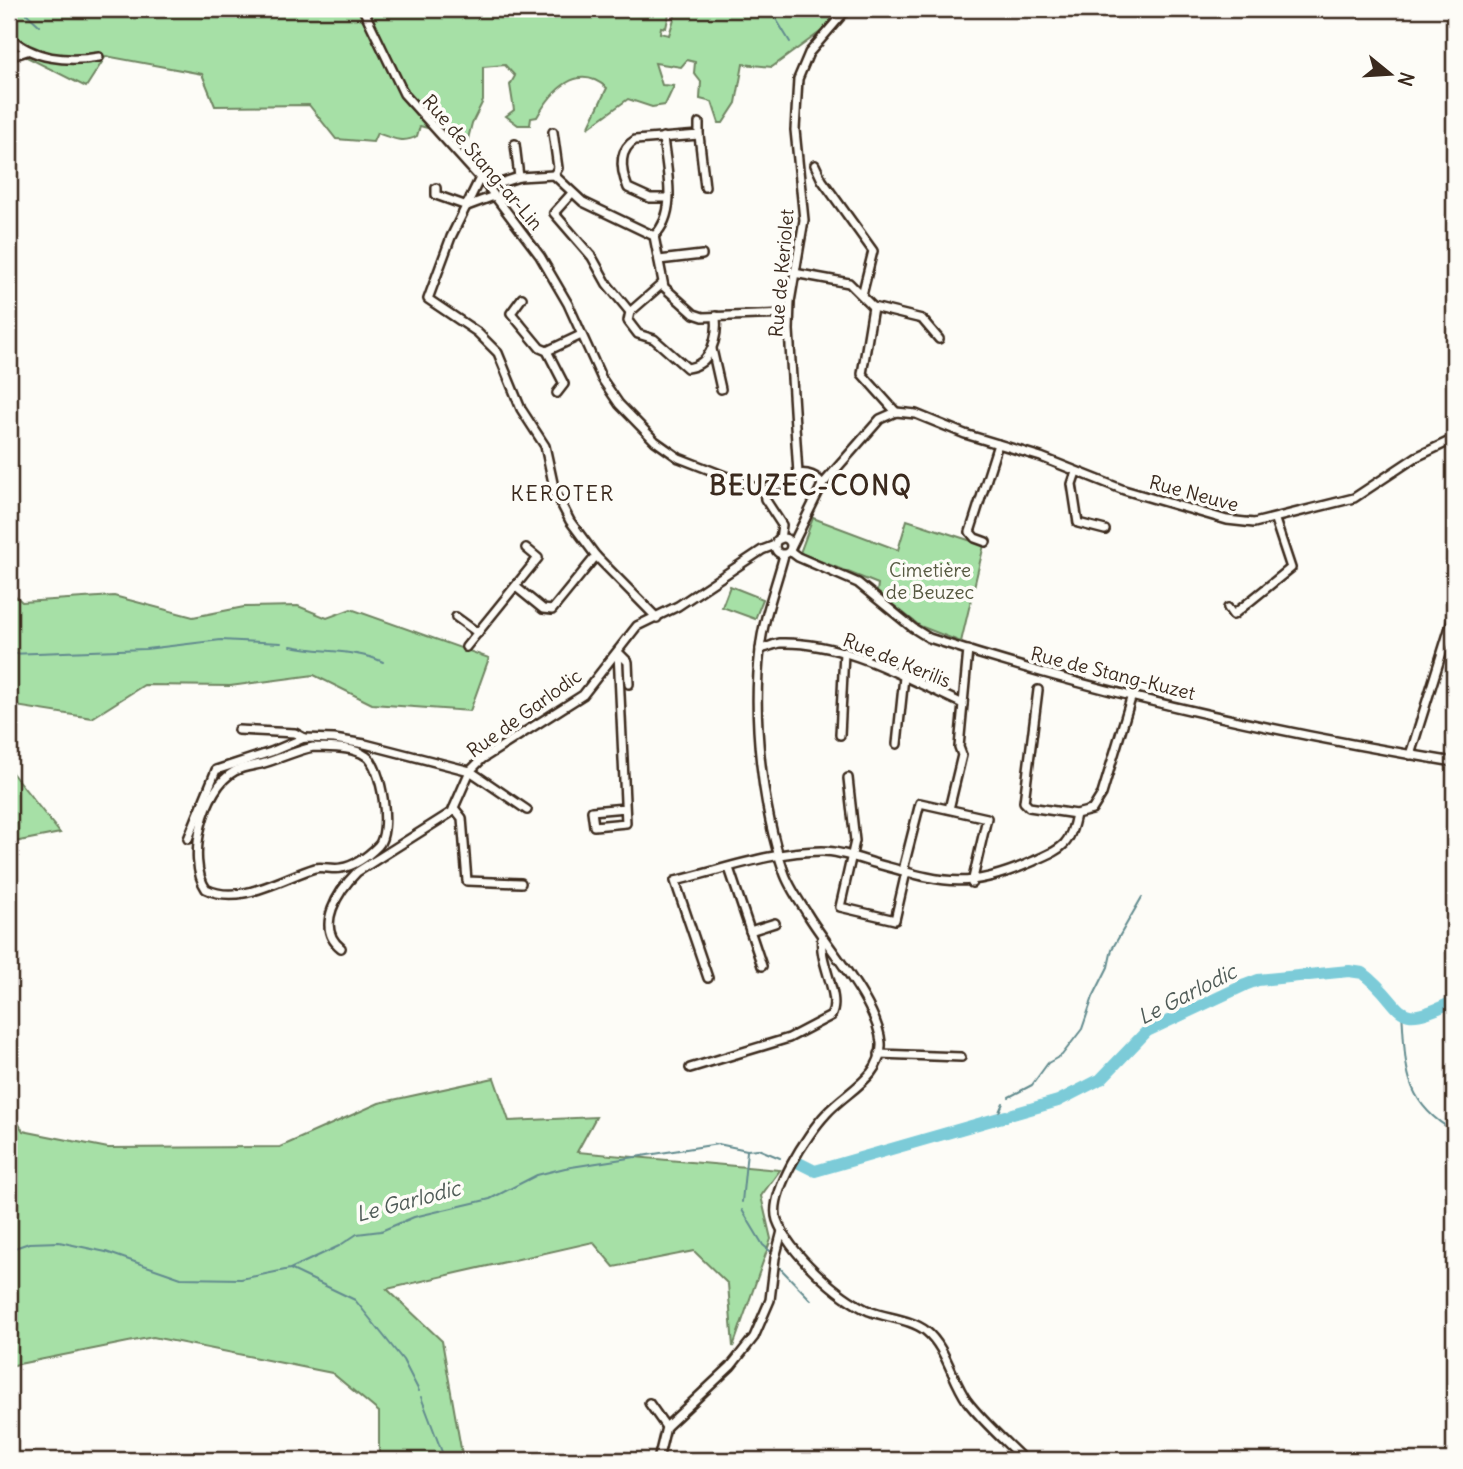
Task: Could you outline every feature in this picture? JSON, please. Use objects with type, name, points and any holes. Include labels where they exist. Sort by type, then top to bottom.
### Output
[{"type":"street","name":"Rue de Stang-ar-Lin","points":[[363,9],[404,94],[488,187],[548,268],[611,393],[655,441],[694,466],[764,491]]},
{"type":"street","name":"Rue de Keriolet","points":[[798,474],[789,314],[804,220],[795,130],[798,79],[809,53],[847,9]]},
{"type":"street","points":[[9,36],[27,51],[72,60],[99,57]]},
{"type":"street","points":[[9,57],[27,51]]},
{"type":"street","points":[[699,123],[705,187]]},
{"type":"street","points":[[554,132],[558,168],[554,175]]},
{"type":"street","points":[[668,198],[639,195],[628,188],[623,174],[622,156],[628,144],[635,140],[699,135]]},
{"type":"street","points":[[654,236],[661,230],[670,206],[663,138]]},
{"type":"street","points":[[515,144],[519,177]]},
{"type":"street","points":[[816,165],[822,180],[873,251],[862,295]]},
{"type":"street","points":[[488,187],[519,177],[554,175],[583,202],[654,236]]},
{"type":"street","points":[[480,178],[451,237],[428,299],[492,345],[504,364],[521,409],[545,446],[561,506],[596,556],[657,618]]},
{"type":"street","points":[[436,188],[436,195],[467,205],[495,196]]},
{"type":"street","points":[[572,192],[554,213],[592,257],[607,285],[630,312]]},
{"type":"street","points":[[654,236],[662,284],[694,314],[789,314]]},
{"type":"street","points":[[659,260],[702,255]]},
{"type":"street","points":[[794,274],[849,283],[873,307],[922,319],[939,338]]},
{"type":"street","points":[[662,284],[630,312],[628,321],[638,334],[654,340],[687,368],[695,366],[712,349],[718,336],[716,316]]},
{"type":"street","points":[[522,298],[510,313],[540,348],[547,351],[564,384],[557,393]]},
{"type":"street","points":[[873,307],[862,374],[896,412],[880,419],[822,485],[789,551],[760,649],[759,737],[784,875],[822,937],[847,970],[873,1019],[881,1045],[868,1076],[819,1122],[780,1187],[776,1201],[776,1217],[782,1231],[815,1272],[841,1293],[868,1310],[923,1329],[936,1340],[955,1382],[968,1402],[1024,1460]]},
{"type":"street","points":[[547,351],[581,335]]},
{"type":"street","points":[[712,349],[721,389]]},
{"type":"street","name":"Rue Neuve","points":[[896,412],[916,414],[1124,490],[1227,520],[1254,523],[1275,520],[1354,498],[1416,457],[1454,439]]},
{"type":"street","points":[[986,542],[975,538],[970,532],[998,444]]},
{"type":"street","points":[[1076,472],[1072,484],[1078,523],[1105,530]]},
{"type":"street","points":[[789,551],[777,552],[782,525],[765,499],[764,491],[772,485],[789,485],[798,474],[806,473],[818,478],[822,485]]},
{"type":"street","points":[[1228,608],[1233,615],[1291,568],[1275,520]]},
{"type":"street","points":[[777,542],[789,541],[789,551]]},
{"type":"street","name":"Rue de Garlodic","points":[[341,948],[334,942],[329,915],[357,872],[439,822],[454,808],[470,771],[499,747],[583,695],[637,626],[657,618],[777,542]]},
{"type":"street","points":[[466,647],[538,558],[526,548]]},
{"type":"street","name":"Rue de Stang-Kuzet","points":[[789,551],[858,583],[921,633],[1056,679],[1335,743],[1454,762]]},
{"type":"street","points":[[516,587],[543,608],[552,610],[596,556]]},
{"type":"street","points":[[1410,755],[1454,614]]},
{"type":"street","points":[[456,617],[478,633]]},
{"type":"street","points":[[763,632],[777,643]]},
{"type":"street","name":"Rue de Kerilis","points":[[760,649],[777,643],[844,652],[963,704]]},
{"type":"street","points":[[949,809],[962,755],[959,747],[968,650]]},
{"type":"street","points":[[618,652],[628,662],[629,684]]},
{"type":"street","points":[[618,652],[626,824],[594,826],[592,811],[625,808]]},
{"type":"street","points":[[840,735],[844,652]]},
{"type":"street","points":[[897,744],[904,677]]},
{"type":"street","points":[[1038,690],[1024,802],[1029,807],[1076,814],[1092,810],[1102,794],[1132,695]]},
{"type":"street","points":[[238,730],[295,733],[303,738],[365,744],[470,771],[527,810]]},
{"type":"street","points":[[188,839],[216,770],[303,738]]},
{"type":"street","points":[[313,747],[347,750],[368,756],[375,767],[386,818],[381,844],[360,861],[342,868],[316,868],[283,882],[231,894],[206,888],[198,870],[199,834],[206,812],[224,778],[236,770],[313,747]]},
{"type":"street","points":[[848,778],[855,841],[840,907],[895,920],[906,872],[904,866],[920,803],[987,818],[972,883]]},
{"type":"street","points":[[454,808],[462,818],[467,881],[521,883]]},
{"type":"street","points":[[708,978],[675,881],[779,856],[822,851],[852,856],[938,881],[972,883],[1014,870],[1062,849],[1072,836],[1076,814]]},
{"type":"street","points":[[381,844],[391,850]]},
{"type":"street","points":[[729,868],[762,965]]},
{"type":"street","points":[[750,931],[775,923]]},
{"type":"street","points":[[690,1068],[789,1038],[831,1016],[835,1001],[820,951],[822,937]]},
{"type":"street","points":[[879,1054],[961,1057]]},
{"type":"street","points":[[658,1460],[666,1427],[731,1366],[754,1337],[770,1300],[775,1258],[782,1231]]},
{"type":"street","points":[[649,1403],[666,1427]]},
{"type":"green space","points":[[9,9],[670,9],[666,28],[661,27],[660,33],[669,35],[677,9],[842,9],[823,30],[772,67],[743,64],[736,103],[723,123],[719,123],[712,102],[700,99],[701,82],[694,73],[695,62],[687,60],[681,67],[655,63],[662,85],[674,86],[665,105],[652,107],[628,99],[588,128],[607,88],[586,78],[576,79],[566,83],[550,98],[537,117],[531,118],[530,125],[518,125],[506,116],[514,110],[510,85],[515,76],[505,65],[483,67],[483,101],[472,123],[468,139],[420,126],[417,136],[407,140],[377,133],[373,142],[336,139],[309,105],[215,106],[202,74],[106,56],[86,87],[17,52],[9,55]]},
{"type":"green space","name":"Cimetière de Beuzec","points":[[813,518],[898,550],[907,520],[984,545],[961,642],[920,626],[877,592],[878,584],[800,553]]},
{"type":"green space","points":[[730,586],[763,599],[755,619],[722,607]]},
{"type":"green space","points":[[9,590],[22,602],[114,596],[193,617],[244,607],[298,606],[327,618],[351,609],[489,658],[470,711],[372,704],[314,675],[230,686],[144,685],[92,718],[9,705]]},
{"type":"green space","points":[[9,769],[60,833],[9,843]]},
{"type":"green space","points":[[494,1078],[509,1121],[596,1117],[577,1152],[780,1170],[761,1196],[771,1239],[733,1347],[728,1284],[694,1251],[614,1267],[593,1242],[387,1289],[442,1341],[463,1460],[379,1460],[379,1412],[332,1373],[153,1337],[9,1366],[9,1108],[23,1131],[108,1148],[280,1147],[379,1103]]},
{"type":"waterway","points":[[770,9],[790,42]]},
{"type":"waterway","points":[[27,14],[40,26]]},
{"type":"waterway","points":[[9,654],[146,649],[221,640],[281,643]]},
{"type":"waterway","points":[[291,646],[350,653],[383,662]]},
{"type":"waterway","points":[[1009,1097],[1032,1085],[1048,1063],[1062,1055],[1082,1029],[1093,997],[1108,967],[1112,949],[1142,897]]},
{"type":"waterway","name":"Le Garlodic","points":[[1101,1079],[1147,1031],[1258,980],[1349,971],[1363,973],[1394,1005],[1409,1015],[1419,1015],[1454,1001]]},
{"type":"waterway","points":[[1402,1012],[1406,1065],[1416,1095],[1424,1108],[1454,1131]]},
{"type":"waterway","name":"Le Garlodic","points":[[1013,1114],[1058,1101],[1097,1081]]},
{"type":"waterway","points":[[996,1119],[1003,1103]]},
{"type":"waterway","name":"Le Garlodic","points":[[799,1163],[815,1171],[1006,1116]]},
{"type":"waterway","name":"Le Garlodic","points":[[9,1250],[29,1243],[59,1242],[106,1252],[181,1278],[241,1279],[290,1269],[339,1246],[357,1234],[381,1231],[414,1217],[490,1199],[537,1175],[565,1168],[718,1144],[747,1150],[758,1149],[780,1158]]},
{"type":"waterway","points":[[742,1202],[747,1151]]},
{"type":"waterway","points":[[742,1210],[763,1245],[770,1251]]},
{"type":"waterway","points":[[779,1267],[811,1300]]},
{"type":"waterway","points":[[290,1269],[355,1300],[403,1360],[419,1391]]},
{"type":"waterway","points":[[421,1397],[445,1460]]},
{"type":"district","name":"BEUZEC-CONQ","points":[[811,485]]},
{"type":"district","name":"KEROTER","points":[[563,493]]}]
